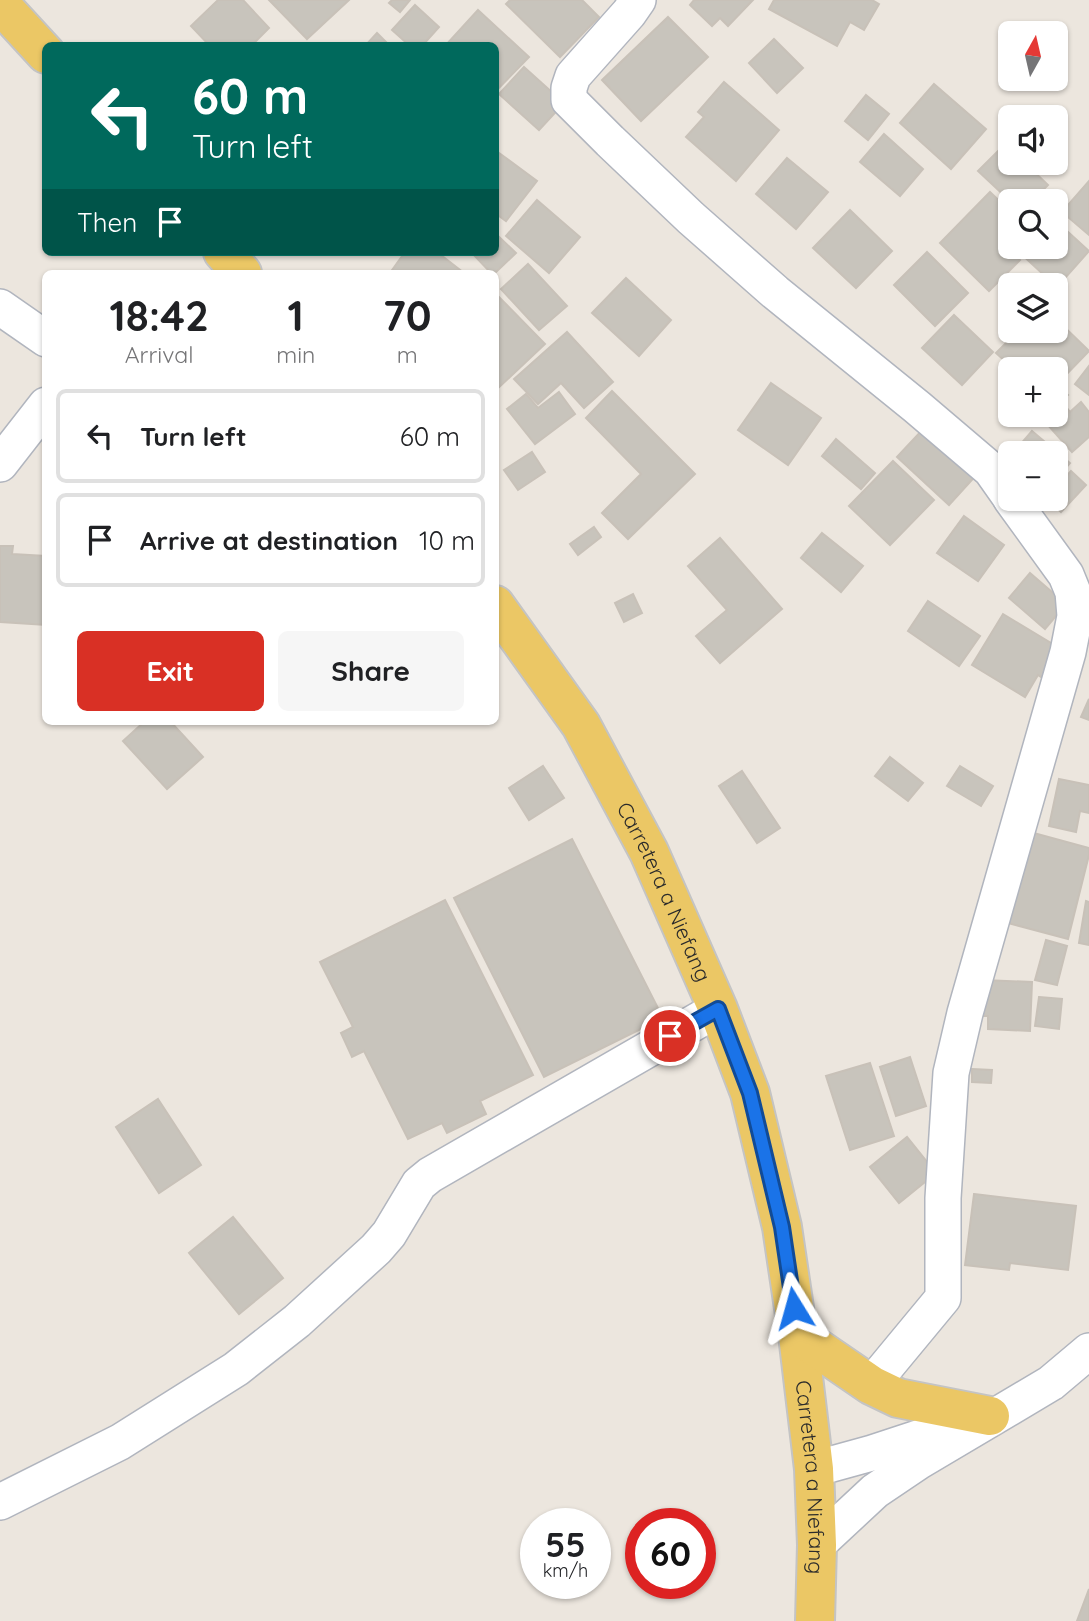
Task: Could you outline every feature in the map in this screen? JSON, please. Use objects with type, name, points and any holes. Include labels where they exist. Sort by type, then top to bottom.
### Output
[{"type":"main road","points":[[0,4],[42,50]]},
{"type":"main road","points":[[227,256],[239,270]]},
{"type":"main road","name":"Carretera a Niefang","points":[[499,611],[580,725],[649,852],[718,1009],[750,1093],[782,1227],[798,1335],[814,1469],[817,1545],[815,1621]]},
{"type":"main road","points":[[798,1335],[871,1385],[898,1398],[997,1414]]},
{"type":"street","points":[[638,0],[573,76],[569,100],[691,218],[775,292],[991,470],[998,480]]},
{"type":"street","points":[[0,307],[42,336]]},
{"type":"street","points":[[0,464],[42,410]]},
{"type":"street","points":[[871,1385],[943,1298],[943,1198],[951,1073],[965,1013],[1069,652],[1075,616],[1073,592],[1066,575],[1019,511]]},
{"type":"street","points":[[0,1502],[120,1442],[236,1369],[297,1321],[376,1249],[389,1234],[419,1184],[430,1175],[718,1009]]},
{"type":"street","points":[[817,1545],[875,1491],[1051,1382],[1089,1351]]},
{"type":"street","points":[[814,1469],[997,1414]]},
{"type":"building","points":[[218,0],[243,0],[269,28],[255,42],[206,42],[191,26]]},
{"type":"building","points":[[269,0],[349,0],[307,39]]},
{"type":"building","points":[[392,0],[410,0],[400,12],[389,3]]},
{"type":"building","points":[[510,0],[582,0],[599,17],[560,57],[506,4]]},
{"type":"building","points":[[694,0],[753,0],[728,26],[720,18],[712,26],[690,5]]},
{"type":"building","points":[[774,0],[872,0],[879,4],[864,30],[850,22],[837,46],[769,9]]},
{"type":"building","points":[[415,5],[439,27],[426,42],[406,42],[392,30]]},
{"type":"building","points":[[478,10],[529,57],[499,88],[499,42],[449,42]]},
{"type":"building","points":[[668,17],[708,57],[641,121],[602,80]]},
{"type":"building","points":[[377,33],[386,42],[369,42]]},
{"type":"building","points":[[774,39],[803,68],[777,93],[749,63]]},
{"type":"building","points":[[524,67],[564,103],[539,130],[499,94]]},
{"type":"building","points":[[724,82],[779,130],[736,181],[686,137],[704,117],[698,112]]},
{"type":"building","points":[[934,84],[986,129],[951,169],[900,123]]},
{"type":"building","points":[[866,95],[889,114],[868,140],[845,121]]},
{"type":"building","points":[[884,134],[923,169],[900,196],[860,162]]},
{"type":"building","points":[[998,151],[998,175],[1038,175],[1048,185],[1044,189],[998,190],[978,171]]},
{"type":"building","points":[[499,153],[537,181],[506,221],[499,216]]},
{"type":"building","points":[[787,158],[828,192],[796,229],[756,194]]},
{"type":"building","points":[[1089,181],[1089,235],[1068,217],[1068,205]]},
{"type":"building","points":[[990,192],[998,200],[998,259],[1020,260],[1007,273],[998,273],[998,282],[989,291],[940,243]]},
{"type":"building","points":[[537,200],[580,237],[549,273],[506,236]]},
{"type":"building","points":[[850,210],[892,251],[856,288],[813,248]]},
{"type":"building","points":[[1068,232],[1089,251],[1068,275],[1042,273],[1027,259],[1068,259]]},
{"type":"building","points":[[499,237],[516,253],[498,270],[488,270],[475,256],[499,256]]},
{"type":"building","points":[[927,252],[968,293],[935,326],[894,285]]},
{"type":"building","points":[[402,256],[442,256],[460,270],[392,270]]},
{"type":"building","points":[[528,264],[567,306],[539,330],[501,289]]},
{"type":"building","points":[[626,278],[671,320],[639,356],[592,313]]},
{"type":"building","points":[[499,297],[545,344],[499,387]]},
{"type":"building","points":[[954,315],[993,352],[962,385],[922,348]]},
{"type":"building","points":[[1068,331],[1089,351],[1068,373],[1068,357],[1000,357],[996,353],[1006,343],[1068,343]]},
{"type":"building","points":[[567,332],[613,382],[584,408],[561,383],[538,404],[514,379]]},
{"type":"building","points":[[1089,366],[1089,395],[1075,384]]},
{"type":"building","points":[[771,383],[821,418],[788,465],[738,430]]},
{"type":"building","points":[[612,391],[695,474],[628,539],[602,513],[641,474],[586,418]]},
{"type":"building","points":[[559,392],[575,414],[535,444],[507,409],[526,394],[538,408]]},
{"type":"building","points":[[1081,402],[1089,412],[1089,437],[1072,452],[1068,448],[1068,441],[1062,441],[1050,427],[1068,427],[1068,410],[1070,412]]},
{"type":"building","points":[[927,425],[979,472],[949,505],[897,457]]},
{"type":"building","points":[[1032,431],[1044,441],[1023,441]]},
{"type":"building","points":[[836,439],[875,473],[861,489],[822,456]]},
{"type":"building","points":[[532,452],[545,472],[518,490],[504,470]]},
{"type":"building","points":[[893,461],[934,500],[890,545],[849,506]]},
{"type":"building","points":[[1071,471],[1086,485],[1068,504],[1068,474]]},
{"type":"building","points":[[964,516],[1004,545],[978,581],[937,553]]},
{"type":"building","points":[[594,527],[601,537],[578,555],[570,544]]},
{"type":"building","points":[[822,533],[863,566],[841,592],[801,558]]},
{"type":"building","points":[[720,538],[782,609],[720,663],[696,636],[727,610],[688,566]]},
{"type":"building","points":[[0,546],[13,546],[12,554],[42,556],[42,625],[0,622]]},
{"type":"building","points":[[1030,573],[1066,604],[1045,629],[1009,598]]},
{"type":"building","points":[[633,594],[642,613],[624,622],[615,603]]},
{"type":"building","points":[[928,601],[980,636],[959,666],[908,631]]},
{"type":"building","points":[[1003,614],[1066,652],[1047,681],[1038,675],[1025,697],[972,665]]},
{"type":"building","points":[[1089,699],[1089,720],[1081,717]]},
{"type":"building","points":[[141,725],[174,725],[203,757],[167,789],[123,741]]},
{"type":"building","points":[[890,757],[923,783],[908,801],[875,776]]},
{"type":"building","points":[[543,766],[564,798],[529,820],[509,788]]},
{"type":"building","points":[[960,766],[993,786],[981,806],[947,786]]},
{"type":"building","points":[[742,771],[780,828],[757,843],[719,786]]},
{"type":"building","points":[[1059,779],[1089,785],[1089,813],[1080,811],[1076,832],[1049,826]]},
{"type":"building","points":[[1030,832],[1089,848],[1068,939],[1008,923]]},
{"type":"building","points":[[572,839],[663,1018],[544,1077],[454,898]]},
{"type":"building","points":[[445,900],[533,1075],[480,1101],[486,1114],[447,1133],[442,1123],[408,1139],[364,1051],[352,1057],[341,1033],[353,1027],[320,962]]},
{"type":"building","points":[[1086,901],[1089,902],[1089,945],[1079,943]]},
{"type":"building","points":[[1046,940],[1067,946],[1057,985],[1035,980]]},
{"type":"building","points":[[983,980],[1032,982],[1030,1031],[988,1029],[988,1016],[981,1016]]},
{"type":"building","points":[[1039,997],[1062,999],[1059,1029],[1035,1026]]},
{"type":"building","points":[[910,1057],[926,1106],[896,1116],[880,1067]]},
{"type":"building","points":[[870,1063],[894,1136],[850,1150],[826,1076]]},
{"type":"building","points":[[972,1069],[992,1070],[991,1083],[972,1082]]},
{"type":"building","points":[[158,1099],[201,1165],[159,1193],[116,1127]]},
{"type":"building","points":[[907,1137],[936,1173],[899,1203],[870,1167]]},
{"type":"building","points":[[974,1194],[1076,1206],[1068,1270],[1010,1263],[1009,1270],[965,1265]]},
{"type":"building","points":[[233,1217],[283,1278],[239,1314],[189,1253]]},
{"type":"building","points":[[1089,1589],[1089,1621],[1077,1621]]},
{"type":"route","points":[[670,1036],[718,1009],[750,1093],[782,1227],[794,1308]]}]
